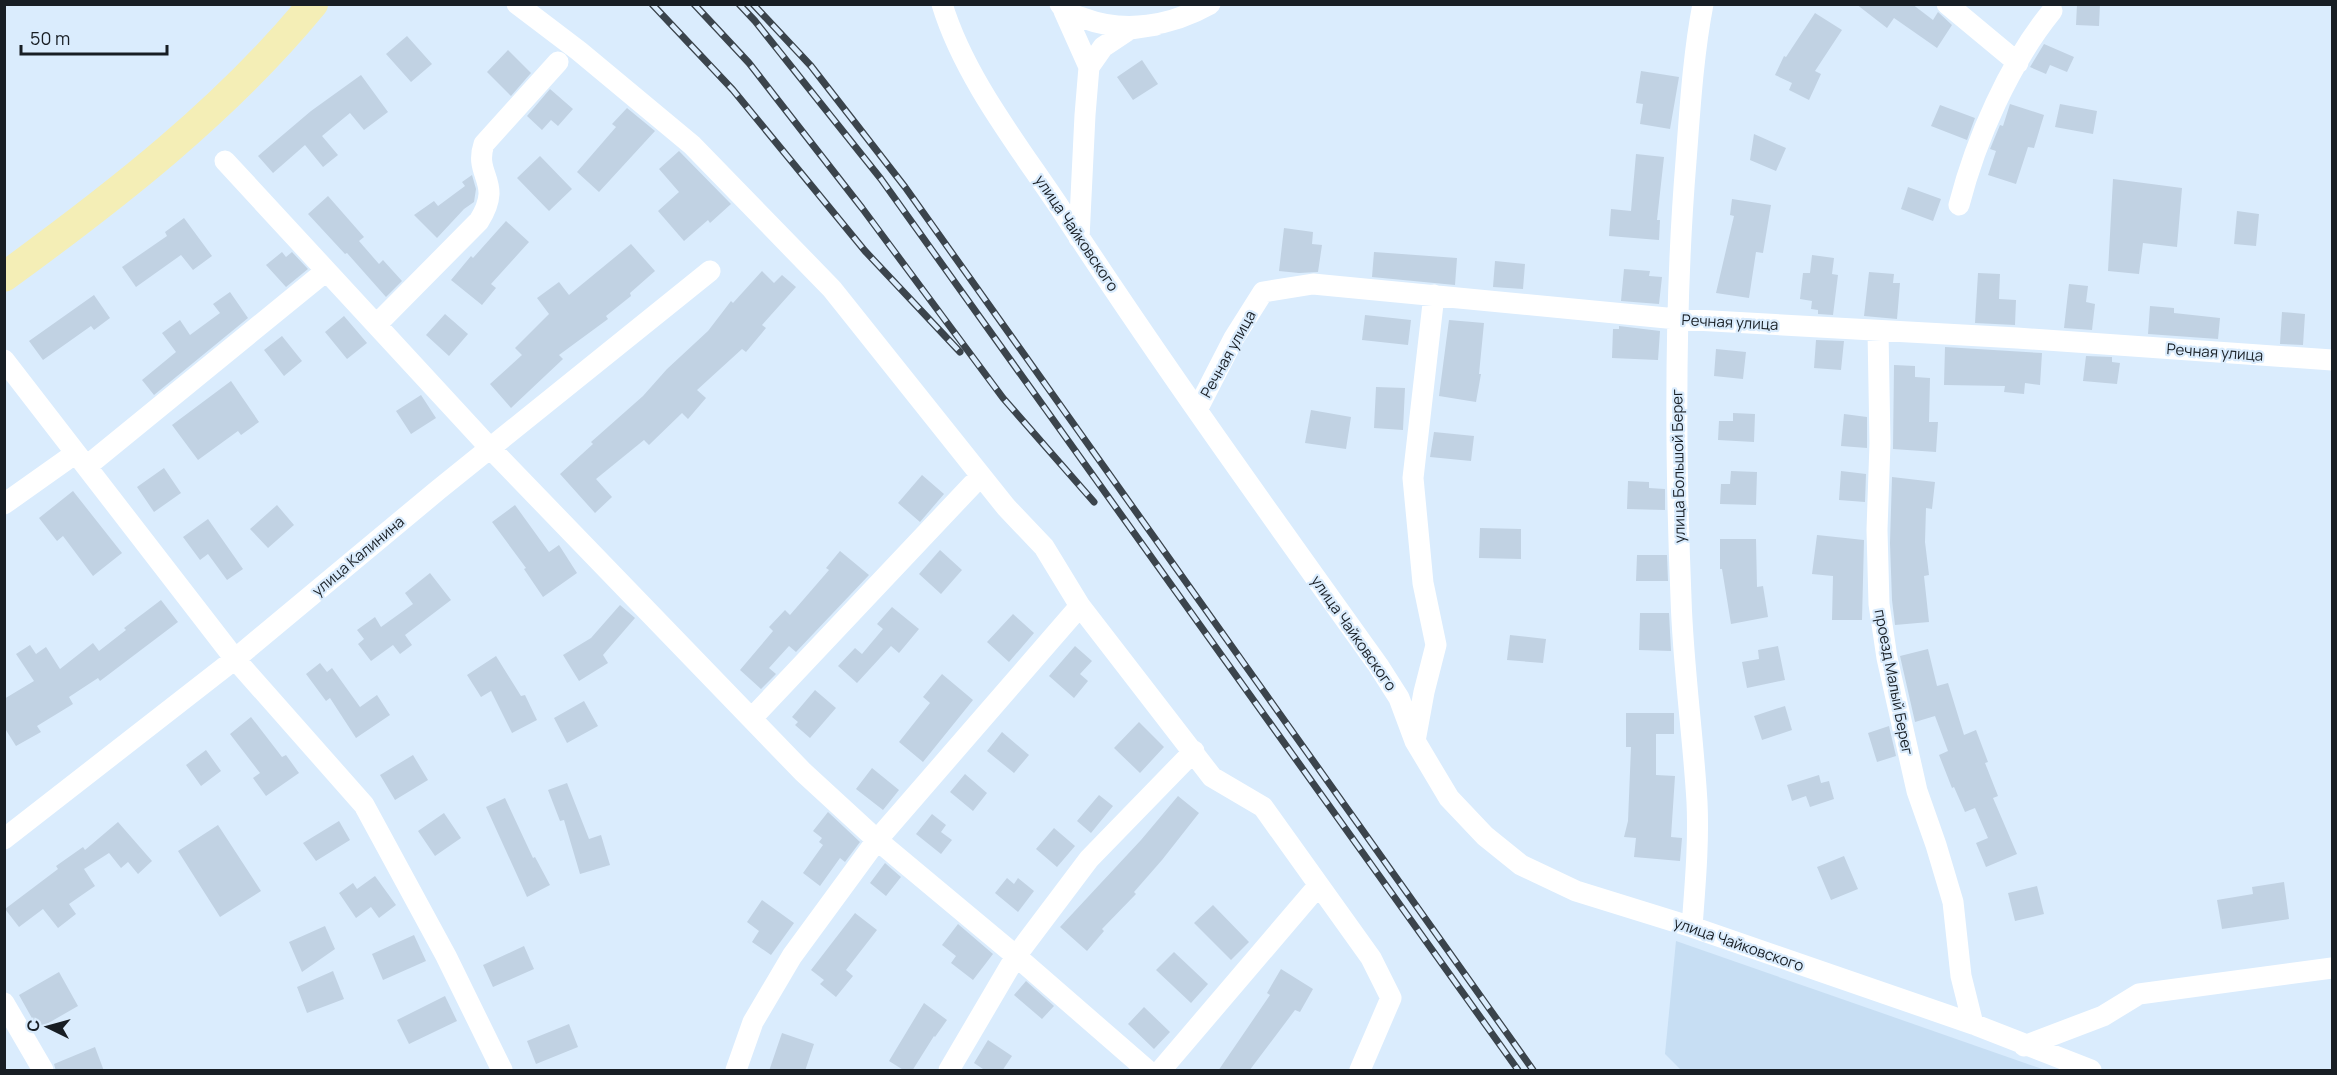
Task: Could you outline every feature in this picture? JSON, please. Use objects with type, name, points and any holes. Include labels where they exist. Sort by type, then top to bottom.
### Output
[{"type":"street","points":[[4,277],[153,164],[224,99],[290,32],[313,4]]},
{"type":"street","points":[[517,4],[579,51],[692,145],[832,289],[1006,507],[1044,547],[1080,606],[1212,777],[1263,807],[1371,958],[1391,998],[1360,1071]]},
{"type":"street","name":"улица Чайковского","points":[[942,4],[950,29],[968,65],[1079,238],[1197,410],[1378,665],[1399,698],[1415,741],[1449,798],[1485,836],[1521,865],[1576,891],[1692,927],[1973,1024],[2091,1071]]},
{"type":"street","points":[[1089,67],[1103,47],[1130,29],[1156,25],[1210,4]]},
{"type":"street","name":"улица Большой Берег","points":[[1692,927],[1696,877],[1697,804],[1681,601],[1677,462],[1677,319],[1694,58],[1703,4]]},
{"type":"street","points":[[1947,4],[2018,63]]},
{"type":"street","points":[[1062,8],[1089,67],[1079,238]]},
{"type":"street","points":[[1062,8],[1098,24],[1131,27],[1156,25]]},
{"type":"street","points":[[1959,205],[1985,126],[2038,28],[2052,11]]},
{"type":"street","points":[[376,324],[479,221],[488,207],[490,194],[480,156],[484,144],[558,62]]},
{"type":"street","points":[[225,161],[490,448],[803,772],[876,840],[1016,956],[1147,1071]]},
{"type":"street","points":[[4,504],[81,459],[326,271]]},
{"type":"street","name":"улица Калинина","points":[[4,839],[236,659],[490,448],[710,271]]},
{"type":"street","name":"Речная улица","points":[[1197,410],[1234,338],[1263,292],[1313,284],[1677,319],[2332,360]]},
{"type":"street","points":[[1415,741],[1436,645],[1423,583],[1413,478],[1434,295]]},
{"type":"street","name":"проезд Малый Берег","points":[[1878,331],[1879,604],[1887,658],[1917,791],[1953,902],[1961,976],[1973,1024]]},
{"type":"street","points":[[4,360],[236,659],[364,805],[446,956],[502,1071]]},
{"type":"street","points":[[752,718],[973,483]]},
{"type":"street","points":[[736,1071],[753,1022],[792,956],[876,840],[1080,606]]},
{"type":"street","points":[[949,1071],[1016,956],[1089,859],[1194,751]]},
{"type":"street","points":[[1161,1071],[1318,886]]},
{"type":"street","points":[[2024,1046],[2103,1016],[2139,994],[2332,968]]},
{"type":"street","points":[[4,1003],[43,1071]]},
{"type":"shaded area","points":[[1676,941],[2045,1070],[1681,1070],[1665,1054]]},
{"type":"building","points":[[1856,4],[1912,4],[1933,20],[1938,12],[1952,25],[1937,48],[1894,18],[1887,28]]},
{"type":"building","points":[[2077,4],[2100,4],[2099,26],[2076,25]]},
{"type":"building","points":[[1815,13],[1842,30],[1815,71],[1821,74],[1809,100],[1789,90],[1792,83],[1775,75],[1784,56],[1786,57]]},
{"type":"building","points":[[407,36],[432,64],[411,82],[386,54]]},
{"type":"building","points":[[2044,44],[2074,57],[2067,72],[2050,65],[2046,74],[2030,67]]},
{"type":"building","points":[[508,50],[531,73],[511,96],[487,72]]},
{"type":"building","points":[[1142,60],[1158,84],[1133,100],[1117,77]]},
{"type":"building","points":[[1641,71],[1679,77],[1670,129],[1640,124],[1643,104],[1636,103]]},
{"type":"building","points":[[361,75],[388,112],[364,130],[350,113],[322,136],[338,155],[323,167],[305,145],[273,173],[258,156],[311,111]]},
{"type":"building","points":[[550,89],[573,109],[558,126],[551,120],[542,130],[527,116]]},
{"type":"building","points":[[2010,104],[2044,115],[2034,148],[2028,147],[2016,184],[1988,175],[1996,151],[1990,149],[2000,125],[2003,126]]},
{"type":"building","points":[[2060,104],[2097,111],[2093,134],[2055,127]]},
{"type":"building","points":[[1940,105],[1975,118],[1967,140],[1931,126]]},
{"type":"building","points":[[627,108],[655,131],[599,192],[577,172],[616,127],[612,124]]},
{"type":"building","points":[[1754,134],[1786,148],[1776,171],[1750,160]]},
{"type":"building","points":[[679,151],[731,204],[710,223],[708,220],[684,241],[658,211],[679,192],[659,169]]},
{"type":"building","points":[[1636,154],[1664,157],[1657,220],[1660,220],[1659,240],[1609,236],[1611,209],[1631,211]]},
{"type":"building","points":[[540,156],[572,189],[549,211],[517,178]]},
{"type":"building","points":[[472,175],[476,189],[474,202],[464,209],[437,238],[414,215],[434,201],[438,206],[465,186],[462,182]]},
{"type":"building","points":[[2113,179],[2182,188],[2177,247],[2143,243],[2139,274],[2108,271]]},
{"type":"building","points":[[1908,187],[1941,199],[1933,221],[1901,209]]},
{"type":"building","points":[[328,196],[364,237],[359,241],[379,264],[383,260],[402,281],[386,297],[308,214]]},
{"type":"building","points":[[1732,199],[1771,205],[1763,253],[1756,252],[1749,298],[1716,293],[1734,216],[1730,215]]},
{"type":"building","points":[[2237,211],[2259,214],[2256,246],[2234,244]]},
{"type":"building","points":[[184,218],[212,256],[193,270],[181,255],[136,287],[122,267],[167,236],[165,232]]},
{"type":"building","points":[[506,221],[529,242],[491,284],[496,288],[482,305],[451,280]]},
{"type":"building","points":[[1284,228],[1313,232],[1312,244],[1322,245],[1318,272],[1279,271]]},
{"type":"building","points":[[631,244],[655,271],[630,293],[631,296],[606,316],[608,319],[559,355],[563,359],[511,408],[490,384],[522,355],[515,348],[549,314],[537,298],[559,282],[569,295]]},
{"type":"building","points":[[282,252],[286,257],[292,252],[308,269],[286,287],[266,265]]},
{"type":"building","points":[[1374,252],[1457,258],[1455,285],[1372,277]]},
{"type":"building","points":[[1812,255],[1834,258],[1832,274],[1838,275],[1833,315],[1818,314],[1818,310],[1811,309],[1812,301],[1800,299],[1803,273],[1810,273]]},
{"type":"building","points":[[1495,261],[1525,264],[1523,289],[1493,287]]},
{"type":"building","points":[[1624,269],[1650,271],[1649,276],[1662,277],[1659,304],[1621,301]]},
{"type":"building","points":[[762,271],[774,283],[782,275],[796,287],[762,325],[766,328],[746,352],[742,349],[697,390],[706,398],[688,419],[682,413],[649,445],[644,440],[596,479],[612,497],[595,513],[560,474],[708,331],[731,301],[733,303]]},
{"type":"building","points":[[1869,272],[1894,274],[1893,283],[1900,283],[1897,319],[1864,316]]},
{"type":"building","points":[[1978,273],[2000,274],[1999,299],[2016,300],[2015,325],[1975,323]]},
{"type":"building","points":[[2069,284],[2088,286],[2086,302],[2095,304],[2092,330],[2064,328]]},
{"type":"building","points":[[230,292],[248,318],[154,395],[142,380],[176,352],[162,333],[180,320],[190,335],[220,313],[213,304]]},
{"type":"building","points":[[94,295],[110,318],[94,330],[91,326],[43,360],[29,341]]},
{"type":"building","points":[[2150,306],[2174,308],[2174,313],[2220,318],[2218,339],[2148,334]]},
{"type":"building","points":[[2282,312],[2305,314],[2303,345],[2280,344]]},
{"type":"building","points":[[445,314],[468,334],[449,356],[426,335]]},
{"type":"building","points":[[1365,315],[1411,320],[1408,345],[1362,340]]},
{"type":"building","points":[[344,316],[367,343],[347,359],[325,332]]},
{"type":"building","points":[[1449,320],[1484,323],[1479,374],[1481,374],[1476,402],[1439,396]]},
{"type":"building","points":[[1619,326],[1660,331],[1658,360],[1612,358],[1613,329],[1619,329]]},
{"type":"building","points":[[282,336],[302,361],[284,376],[264,350]]},
{"type":"building","points":[[1816,340],[1844,341],[1841,370],[1814,368]]},
{"type":"building","points":[[1945,347],[2042,353],[2040,385],[2025,383],[2024,394],[2004,392],[2005,386],[1944,385]]},
{"type":"building","points":[[1716,349],[1746,352],[1743,379],[1714,376]]},
{"type":"building","points":[[2086,356],[2112,357],[2112,362],[2120,363],[2117,384],[2083,381]]},
{"type":"building","points":[[1894,365],[1915,366],[1915,377],[1930,378],[1929,422],[1938,422],[1936,452],[1893,449]]},
{"type":"building","points":[[231,381],[259,422],[241,435],[238,431],[198,460],[172,425]]},
{"type":"building","points":[[1376,387],[1405,388],[1403,430],[1374,428]]},
{"type":"building","points":[[421,395],[436,418],[411,434],[396,411]]},
{"type":"building","points":[[1311,410],[1351,417],[1346,449],[1305,443]]},
{"type":"building","points":[[1733,413],[1755,414],[1754,442],[1718,440],[1719,421],[1733,421]]},
{"type":"building","points":[[1844,414],[1867,417],[1867,448],[1841,446]]},
{"type":"building","points":[[1434,432],[1474,436],[1471,461],[1430,457]]},
{"type":"building","points":[[164,468],[181,493],[154,512],[137,487]]},
{"type":"building","points":[[1731,471],[1757,472],[1756,505],[1720,504],[1721,484],[1730,484]]},
{"type":"building","points":[[1841,471],[1866,474],[1865,502],[1839,500]]},
{"type":"building","points":[[922,475],[944,494],[920,522],[898,503]]},
{"type":"building","points":[[1892,477],[1935,482],[1932,509],[1926,508],[1925,542],[1929,575],[1924,576],[1929,622],[1895,625],[1890,543]]},
{"type":"building","points":[[1628,481],[1649,482],[1649,488],[1665,489],[1665,510],[1627,509]]},
{"type":"building","points":[[73,491],[122,553],[93,576],[63,536],[57,541],[39,518]]},
{"type":"building","points":[[277,505],[294,525],[268,548],[250,529]]},
{"type":"building","points":[[515,505],[549,552],[559,545],[577,573],[543,597],[524,569],[526,568],[492,522]]},
{"type":"building","points":[[208,519],[243,569],[227,580],[208,554],[200,560],[183,537]]},
{"type":"building","points":[[1480,528],[1521,529],[1521,559],[1479,558]]},
{"type":"building","points":[[1817,535],[1864,540],[1862,620],[1832,620],[1833,576],[1812,574]]},
{"type":"building","points":[[1720,539],[1756,539],[1757,587],[1763,586],[1768,617],[1731,624],[1722,569],[1720,569]]},
{"type":"building","points":[[940,550],[962,570],[941,594],[919,574]]},
{"type":"building","points":[[840,551],[869,575],[796,652],[789,646],[769,668],[776,674],[761,689],[740,670],[773,631],[769,627],[785,610],[790,615],[829,570],[826,568]]},
{"type":"building","points":[[1637,555],[1667,555],[1668,581],[1636,581]]},
{"type":"building","points":[[430,573],[451,600],[405,635],[412,645],[400,654],[393,645],[371,661],[358,644],[364,639],[357,630],[375,617],[381,627],[413,604],[405,593]]},
{"type":"building","points":[[161,600],[178,622],[100,681],[98,678],[69,697],[73,704],[37,726],[41,732],[16,746],[4,727],[4,699],[34,681],[16,654],[30,645],[36,654],[46,647],[60,669],[93,643],[99,651],[126,630],[124,628]]},
{"type":"building","points":[[620,605],[635,618],[603,655],[608,663],[579,681],[563,655],[591,638]]},
{"type":"building","points":[[892,607],[919,629],[899,653],[891,646],[857,683],[838,666],[855,648],[862,654],[883,629],[877,624]]},
{"type":"building","points":[[1640,613],[1669,613],[1671,651],[1639,650]]},
{"type":"building","points":[[1013,614],[1034,633],[1009,662],[987,642]]},
{"type":"building","points":[[1510,635],[1546,639],[1543,663],[1507,660]]},
{"type":"building","points":[[1075,646],[1092,661],[1080,674],[1088,681],[1074,698],[1049,676]]},
{"type":"building","points":[[1778,646],[1785,680],[1747,688],[1742,662],[1759,659],[1758,650]]},
{"type":"building","points":[[1928,649],[1937,686],[1948,683],[1964,735],[1976,730],[1988,762],[1985,763],[1998,796],[1993,798],[2017,854],[1986,867],[1976,843],[1988,838],[1975,808],[1965,812],[1954,787],[1952,788],[1939,755],[1948,751],[1935,716],[1915,722],[1900,656]]},
{"type":"building","points":[[496,656],[521,696],[525,695],[537,720],[512,733],[491,691],[481,697],[467,675]]},
{"type":"building","points":[[320,663],[327,672],[332,668],[360,707],[377,695],[390,715],[356,738],[330,698],[326,701],[306,674]]},
{"type":"building","points":[[942,674],[973,700],[923,762],[899,742],[930,703],[923,697]]},
{"type":"building","points":[[815,690],[836,708],[810,738],[795,725],[798,722],[792,717]]},
{"type":"building","points":[[584,701],[598,726],[567,743],[554,718]]},
{"type":"building","points":[[1785,706],[1792,730],[1762,740],[1754,716]]},
{"type":"building","points":[[1626,713],[1674,713],[1674,734],[1656,734],[1656,775],[1675,776],[1671,837],[1682,838],[1680,861],[1634,857],[1636,838],[1624,837],[1628,821],[1631,747],[1626,747]]},
{"type":"building","points":[[251,717],[282,757],[286,755],[299,773],[266,796],[253,778],[260,773],[230,734]]},
{"type":"building","points":[[1139,722],[1164,747],[1140,773],[1114,748]]},
{"type":"building","points":[[1889,726],[1896,756],[1877,762],[1868,733]]},
{"type":"building","points":[[1002,732],[1029,755],[1014,773],[987,751]]},
{"type":"building","points":[[206,750],[221,771],[201,786],[186,765]]},
{"type":"building","points":[[413,755],[428,780],[395,800],[380,775]]},
{"type":"building","points":[[872,768],[899,790],[883,810],[856,789]]},
{"type":"building","points":[[965,774],[987,793],[973,811],[950,792]]},
{"type":"building","points":[[1819,775],[1821,783],[1829,781],[1834,799],[1810,807],[1806,796],[1792,801],[1787,785]]},
{"type":"building","points":[[567,783],[589,839],[601,835],[610,865],[580,874],[564,820],[560,821],[548,790]]},
{"type":"building","points":[[1099,795],[1113,806],[1091,833],[1077,821]]},
{"type":"building","points":[[1178,796],[1199,813],[1134,892],[1136,894],[1102,929],[1104,931],[1087,951],[1060,927],[1141,840]]},
{"type":"building","points":[[505,798],[533,858],[535,857],[550,885],[527,897],[486,807]]},
{"type":"building","points":[[828,812],[860,842],[845,862],[840,858],[820,886],[803,873],[823,845],[819,842],[822,838],[813,831]]},
{"type":"building","points":[[444,813],[461,838],[435,856],[418,831]]},
{"type":"building","points":[[932,814],[946,825],[941,832],[952,840],[941,854],[916,834]]},
{"type":"building","points":[[339,821],[350,840],[316,861],[303,843]]},
{"type":"building","points":[[118,822],[152,861],[138,874],[128,862],[121,868],[109,853],[84,869],[95,886],[69,904],[76,914],[58,928],[43,909],[19,927],[5,909],[58,869],[56,866],[83,847],[85,850]]},
{"type":"building","points":[[218,825],[261,891],[220,917],[178,851]]},
{"type":"building","points":[[1054,828],[1075,846],[1057,867],[1036,849]]},
{"type":"building","points":[[1844,856],[1858,889],[1831,900],[1817,867]]},
{"type":"building","points":[[885,863],[901,877],[886,896],[870,883]]},
{"type":"building","points":[[375,876],[396,905],[379,918],[371,907],[356,918],[339,893],[353,883],[357,889]]},
{"type":"building","points":[[1007,878],[1014,884],[1018,878],[1034,891],[1018,912],[995,893]]},
{"type":"building","points":[[2284,882],[2289,919],[2222,929],[2217,900],[2253,894],[2252,887]]},
{"type":"building","points":[[2037,886],[2044,914],[2015,921],[2008,893]]},
{"type":"building","points":[[762,900],[794,923],[771,955],[752,942],[759,931],[747,922]]},
{"type":"building","points":[[1213,905],[1249,942],[1231,960],[1194,923]]},
{"type":"building","points":[[855,913],[877,930],[846,970],[853,976],[836,997],[820,984],[824,980],[811,970]]},
{"type":"building","points":[[958,924],[993,954],[973,980],[951,963],[956,956],[942,945]]},
{"type":"building","points":[[325,926],[335,949],[302,972],[289,942]]},
{"type":"building","points":[[414,935],[426,961],[383,980],[372,954]]},
{"type":"building","points":[[524,946],[534,969],[493,987],[483,965]]},
{"type":"building","points":[[1174,952],[1208,984],[1191,1003],[1156,970]]},
{"type":"building","points":[[1281,969],[1313,989],[1300,1012],[1295,1010],[1249,1071],[1218,1071],[1270,995],[1267,993]]},
{"type":"building","points":[[333,971],[344,999],[307,1013],[297,987]]},
{"type":"building","points":[[59,972],[78,1006],[38,1029],[19,995]]},
{"type":"building","points":[[1026,981],[1054,1006],[1042,1019],[1014,995]]},
{"type":"building","points":[[445,996],[457,1021],[409,1044],[397,1020]]},
{"type":"building","points":[[924,1003],[947,1020],[912,1071],[905,1071],[889,1061]]},
{"type":"building","points":[[1144,1007],[1170,1032],[1154,1049],[1128,1024]]},
{"type":"building","points":[[569,1024],[578,1047],[536,1064],[527,1041]]},
{"type":"building","points":[[782,1033],[814,1044],[805,1071],[769,1071]]},
{"type":"building","points":[[988,1040],[1012,1056],[1002,1071],[986,1071],[974,1063]]},
{"type":"building","points":[[95,1047],[104,1071],[56,1071],[54,1064]]},
{"type":"railway","points":[[652,4],[733,90],[865,251],[960,352]]},
{"type":"railway","points":[[694,4],[749,63],[862,208],[1003,398],[1094,502]]},
{"type":"railway","points":[[739,4],[881,179],[1518,1070]]},
{"type":"railway","points":[[753,4],[811,66],[905,187],[1533,1070]]}]
